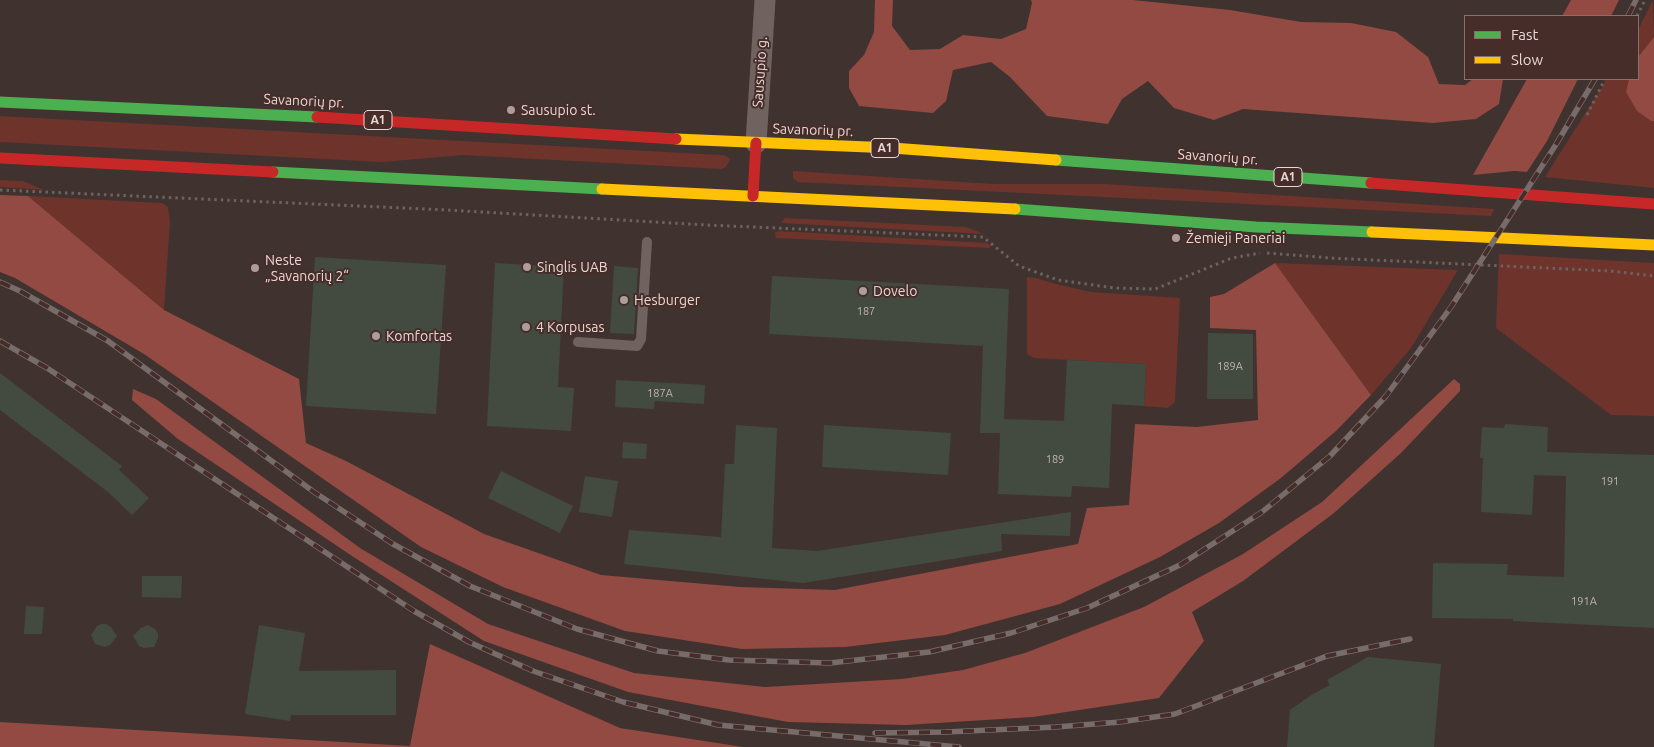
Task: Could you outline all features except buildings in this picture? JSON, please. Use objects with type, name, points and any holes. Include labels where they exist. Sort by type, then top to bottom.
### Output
[{"type":"highway","name":"Savanorių pr.","points":[[0,102],[304,116],[756,143],[892,148],[1654,204]]},
{"type":"highway","points":[[753,196],[756,143]]},
{"type":"highway","points":[[0,158],[971,206],[1256,227],[1654,245]]},
{"type":"street","name":"Sausupio g.","points":[[756,143],[765,0]]},
{"type":"lane","points":[[578,342],[636,346],[641,339],[647,242]]},
{"type":"path","points":[[1638,15],[1645,0]]},
{"type":"path","points":[[1587,115],[1604,80]]},
{"type":"path","points":[[0,190],[983,237],[1019,266],[1058,280],[1114,288],[1155,290],[1232,258],[1258,253],[1612,271],[1654,276]]},
{"type":"shaded area","points":[[875,0],[893,0],[892,26],[910,50],[940,49],[963,35],[1001,39],[1026,29],[1031,0],[1133,0],[1230,10],[1301,22],[1351,23],[1396,32],[1428,57],[1439,84],[1465,85],[1472,80],[1503,80],[1499,104],[1476,119],[1433,123],[1243,109],[1214,120],[1174,108],[1148,81],[1122,99],[1108,124],[1047,116],[1010,77],[991,62],[953,70],[946,101],[933,113],[859,106],[849,88],[849,71],[864,55],[874,32]]},
{"type":"shaded area","points":[[1571,0],[1619,0],[1612,15],[1563,15]]},
{"type":"shaded area","points":[[1653,0],[1654,37],[1639,56],[1639,28]]},
{"type":"shaded area","points":[[1654,37],[1654,121],[1651,121],[1637,111],[1626,92],[1629,80],[1639,80],[1639,56]]},
{"type":"shaded area","points":[[1526,80],[1578,80],[1547,141],[1527,172],[1514,171],[1473,175]]},
{"type":"shaded area","points":[[1606,80],[1629,80],[1627,92],[1637,111],[1651,121],[1654,121],[1654,188],[1545,177]]},
{"type":"shaded area","points":[[0,116],[721,155],[730,159],[726,167],[721,169],[463,155],[382,162],[0,142]]},
{"type":"shaded area","points":[[793,171],[993,184],[1105,184],[1494,209],[1491,216],[798,182],[793,178]]},
{"type":"shaded area","points":[[0,180],[23,181],[44,190],[0,187]]},
{"type":"shaded area","points":[[0,195],[28,196],[164,310],[299,379],[306,443],[346,461],[484,534],[601,575],[740,587],[835,590],[1078,544],[1087,508],[1129,505],[1135,424],[1197,427],[1258,420],[1256,330],[1210,328],[1210,297],[1224,294],[1275,263],[1371,395],[1336,431],[1281,478],[1219,523],[1160,557],[1060,604],[945,635],[845,647],[742,649],[625,631],[503,587],[421,547],[144,354],[15,278],[0,272]]},
{"type":"shaded area","points":[[28,196],[162,203],[168,207],[170,221],[164,310]]},
{"type":"shaded area","points":[[785,218],[966,227],[984,234],[781,223]]},
{"type":"shaded area","points":[[779,231],[987,243],[991,246],[989,248],[776,238],[775,233]]},
{"type":"shaded area","points":[[1499,254],[1654,263],[1654,416],[1611,415],[1496,328]]},
{"type":"shaded area","points":[[1275,263],[1458,270],[1411,348],[1371,395]]},
{"type":"shaded area","points":[[1027,277],[1091,292],[1180,298],[1175,402],[1168,408],[1144,406],[1146,364],[1034,358],[1027,354]]},
{"type":"shaded area","points":[[1454,379],[1460,384],[1460,391],[1401,453],[1334,513],[1243,581],[1192,612],[1204,641],[1159,698],[1033,717],[906,725],[788,722],[628,692],[484,641],[352,556],[178,439],[132,400],[133,389],[156,399],[360,548],[488,624],[634,673],[765,687],[902,679],[963,670],[1025,653],[1144,607],[1243,554],[1322,502]]},
{"type":"shaded area","points":[[430,644],[620,728],[743,747],[0,747],[0,722],[410,746]]},
{"type":"railway","points":[[1628,15],[1636,0]]},
{"type":"railway","points":[[0,282],[20,291],[108,341],[314,492],[393,544],[470,586],[577,629],[658,651],[729,660],[830,663],[929,652],[1011,633],[1087,608],[1180,565],[1262,512],[1330,456],[1386,396],[1451,307],[1555,146],[1594,80]]},
{"type":"railway","points":[[0,341],[47,368],[414,611],[469,642],[533,671],[623,702],[718,725],[959,747]]},
{"type":"railway","points":[[875,733],[1056,727],[1120,722],[1175,714],[1327,656],[1410,639]]},
{"type":"traffic: fast","points":[[0,102],[317,117]]},
{"type":"traffic: fast","points":[[1056,160],[1371,183]]},
{"type":"traffic: fast","points":[[273,172],[602,189]]},
{"type":"traffic: fast","points":[[1015,209],[1256,227],[1372,232]]},
{"type":"traffic: slow","points":[[676,139],[892,148],[1056,160]]},
{"type":"traffic: slow","points":[[602,189],[1015,209]]},
{"type":"traffic: slow","points":[[1372,232],[1654,245]]},
{"type":"traffic: jam","points":[[317,117],[676,139]]},
{"type":"traffic: jam","points":[[753,196],[756,143]]},
{"type":"traffic: jam","points":[[0,158],[273,172]]},
{"type":"traffic: jam","points":[[1371,183],[1654,204]]},
{"type":"place","name":"Sausupio st.","points":[[511,110]]},
{"type":"place","name":"Žemieji Paneriai","points":[[1176,238]]},
{"type":"place","name":"Singlis UAB","points":[[527,267]]},
{"type":"place","name":"Neste „Savanorių 2“","points":[[255,268]]},
{"type":"place","name":"Dovelo","points":[[863,291]]},
{"type":"place","name":"Hesburger","points":[[624,300]]},
{"type":"place","name":"4 Korpusas","points":[[526,327]]},
{"type":"place","name":"Komfortas","points":[[376,336]]}]
